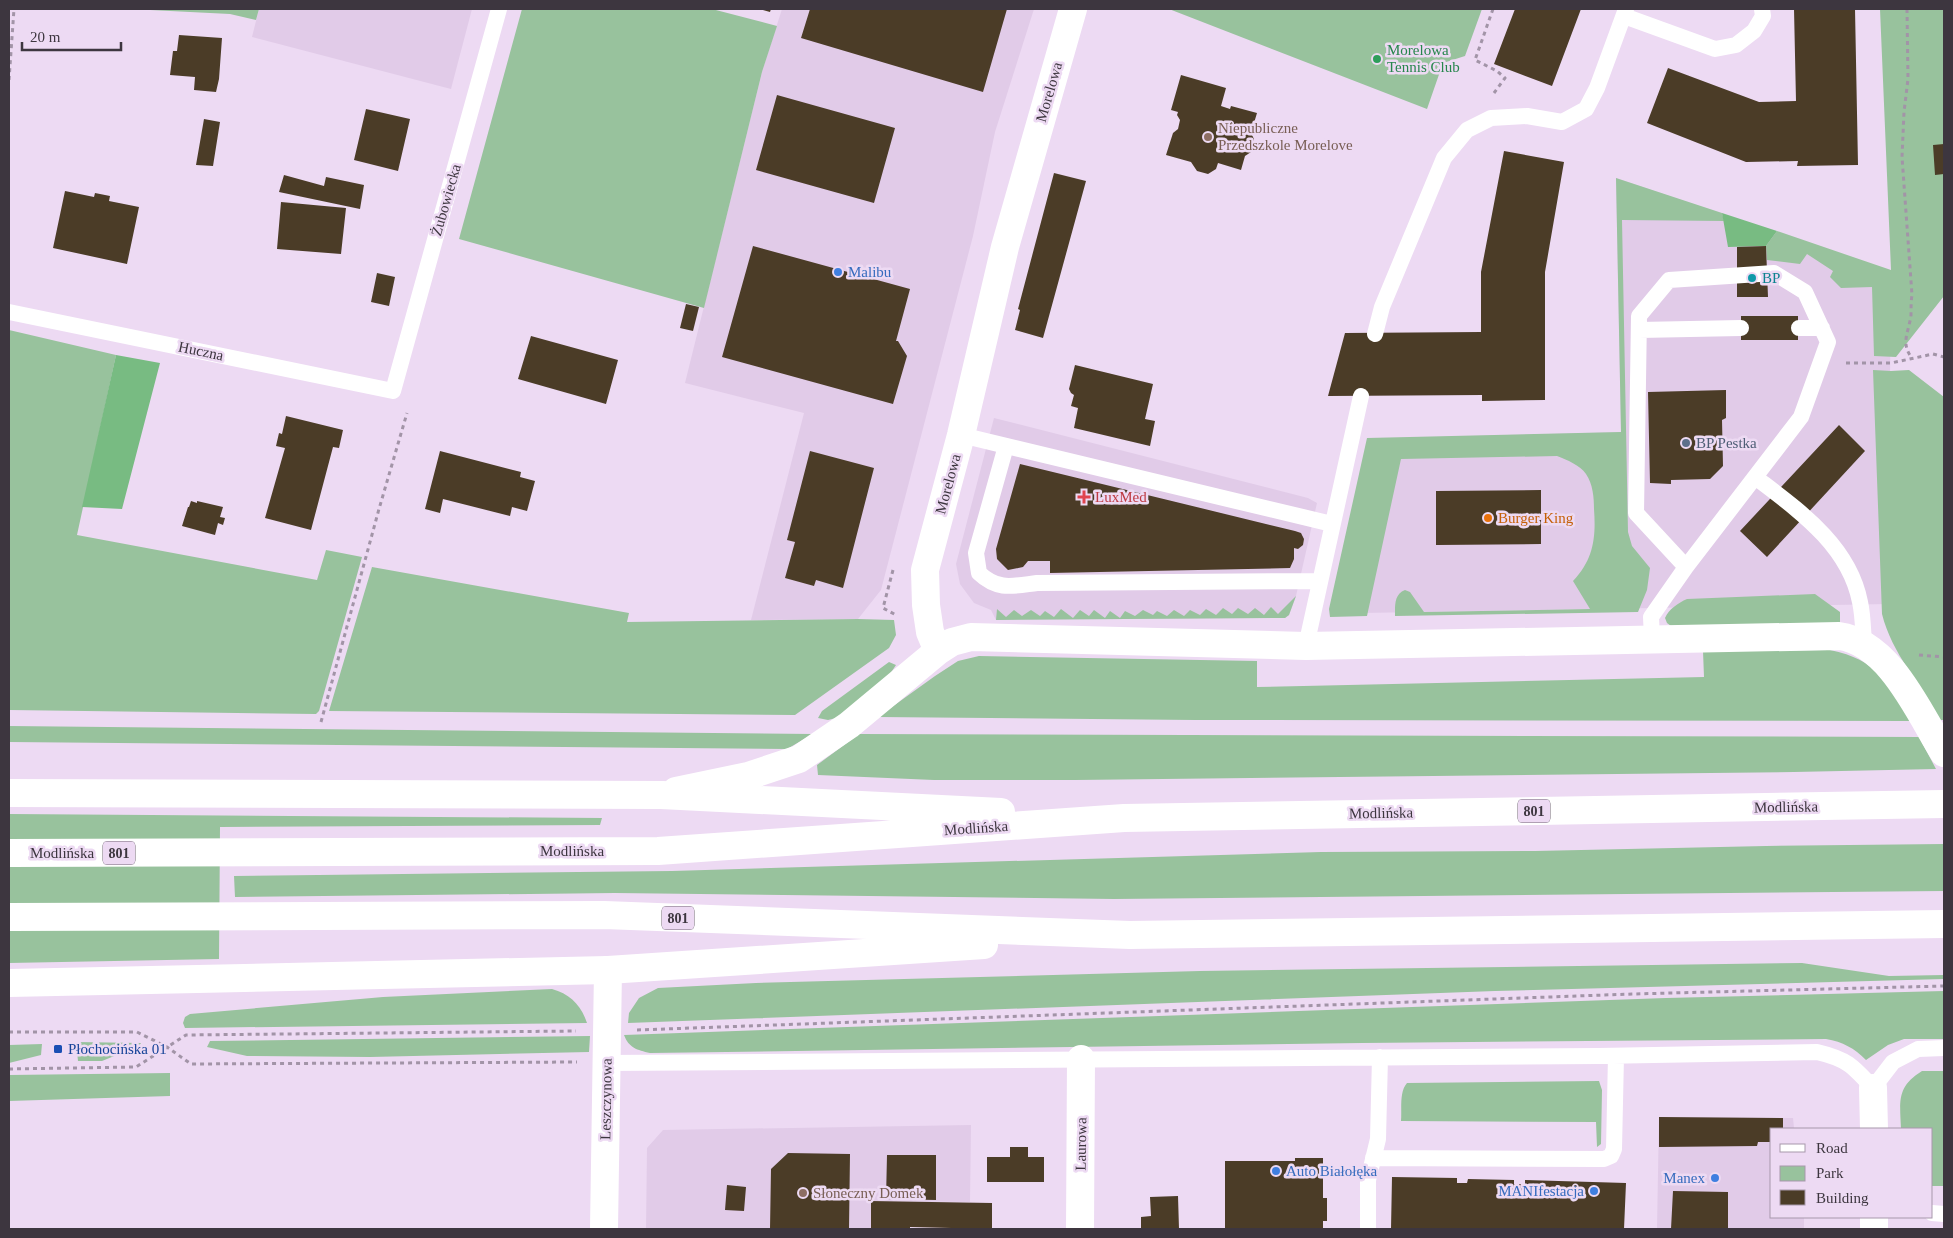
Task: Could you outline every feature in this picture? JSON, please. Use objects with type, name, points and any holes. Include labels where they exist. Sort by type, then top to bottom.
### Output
[{"type":"main road","name":"Morelowa","points":[[938,651],[930,632],[926,605],[925,570],[961,435],[1006,247],[1073,9]]},
{"type":"main road","points":[[661,794],[748,776],[799,759],[849,726],[938,651],[952,642],[971,637],[1306,646],[1652,638],[1839,636],[1864,644],[1877,654],[1896,675],[1944,753]]},
{"type":"main road","points":[[9,786],[37,793]]},
{"type":"main road","points":[[9,793],[661,794],[1124,818]]},
{"type":"main road","name":"Modlińska","points":[[9,853],[658,851],[1124,818],[1944,804]]},
{"type":"main road","name":"801","points":[[9,916],[604,915],[1130,935],[1944,924]]},
{"type":"main road","points":[[9,983],[608,970],[1130,935]]},
{"type":"main road","name":"Leszczynowa","points":[[604,1229],[594,1065],[607,1030],[608,970]]},
{"type":"main road","name":"Laurowa","points":[[1080,1229],[1081,1058]]},
{"type":"main road","points":[[1873,1088],[1874,1128]]},
{"type":"lane","name":"Żubowiecka","points":[[392,390],[499,9]]},
{"type":"lane","points":[[1375,334],[1382,307],[1444,158],[1467,130],[1491,118],[1526,116],[1562,122],[1586,109],[1597,88],[1625,12],[1715,49],[1736,46],[1754,31],[1763,16],[1762,9]]},
{"type":"lane","points":[[1652,638],[1651,617],[1686,567],[1801,417],[1828,342],[1805,292],[1774,273],[1669,280],[1639,316],[1636,513],[1686,567]]},
{"type":"lane","name":"Huczna","points":[[9,312],[392,390]]},
{"type":"lane","points":[[1639,330],[1741,328]]},
{"type":"lane","points":[[1798,328],[1822,328]]},
{"type":"lane","points":[[1306,646],[1361,396]]},
{"type":"lane","points":[[961,435],[1332,524]]},
{"type":"lane","points":[[1006,446],[976,553],[978,573],[989,583],[1006,587],[1037,583],[1320,581]]},
{"type":"lane","points":[[1755,477],[1808,518],[1845,562],[1851,573],[1860,600],[1864,644]]},
{"type":"lane","points":[[594,1065],[1081,1058],[1616,1056],[1817,1052],[1834,1056],[1850,1063],[1873,1088],[1893,1062],[1918,1049],[1944,1048]]},
{"type":"lane","points":[[1374,1158],[1604,1160],[1612,1156],[1614,1149],[1616,1056]]},
{"type":"lane","points":[[1368,1229],[1368,1180],[1378,1139],[1380,1057]]},
{"type":"path","points":[[9,80],[14,9]]},
{"type":"path","points":[[1467,130],[1504,78],[1497,71],[1475,60],[1494,9]]},
{"type":"path","points":[[1907,9],[1908,79],[1902,148],[1912,294],[1911,315],[1905,343],[1908,354],[1912,358]]},
{"type":"path","points":[[1820,363],[1891,363],[1934,354],[1944,357]]},
{"type":"path","points":[[321,722],[379,509],[410,405]]},
{"type":"path","points":[[9,1069],[136,1067],[186,1035],[626,1031],[1642,994],[1944,986]]},
{"type":"path","points":[[9,1032],[137,1032],[167,1047],[191,1064],[579,1062],[594,1065]]},
{"type":"shaded area","points":[[259,9],[472,9],[451,89],[252,37]]},
{"type":"shaded area","name":"Malibu","points":[[782,9],[1034,9],[995,132],[973,236],[881,590],[858,619],[751,620],[804,413],[685,383],[762,72]]},
{"type":"shaded area","points":[[1616,178],[1891,271],[1888,604],[1361,613],[1401,438],[1621,432]]},
{"type":"shaded area","points":[[994,418],[1308,498],[1317,503],[1296,596],[1289,615],[1285,618],[996,620],[991,610],[974,603],[960,584],[956,564]]},
{"type":"shaded area","name":"Manex","points":[[1659,1117],[1793,1118],[1794,1128],[1770,1128],[1770,1218],[1804,1218],[1804,1229],[1657,1229]]},
{"type":"shaded area","points":[[971,1125],[970,1202],[871,1201],[871,1229],[646,1229],[647,1148],[663,1130]]},
{"type":"green space","points":[[130,9],[259,9],[256,20],[230,14]]},
{"type":"green space","points":[[522,9],[712,9],[777,26],[762,72],[704,308],[459,239]]},
{"type":"green space","name":"Morelowa Tennis Club","points":[[1169,9],[1482,9],[1465,56],[1443,63],[1427,109]]},
{"type":"green space","points":[[1880,9],[1944,9],[1944,296],[1896,357],[1874,356],[1872,287],[1841,288],[1830,277],[1833,271],[1807,254],[1800,264],[1767,260],[1766,246],[1777,231],[1891,270]]},
{"type":"green space","points":[[1616,178],[1722,213],[1724,221],[1622,220],[1628,532],[1632,546],[1650,568],[1647,590],[1638,612],[1395,616],[1397,597],[1405,590],[1410,592],[1424,612],[1590,609],[1573,581],[1580,573],[1589,556],[1594,538],[1593,491],[1588,478],[1580,468],[1557,456],[1401,459],[1367,616],[1330,617],[1329,609],[1367,438],[1621,432]]},
{"type":"green space","points":[[1722,213],[1777,231],[1766,246],[1728,247]]},
{"type":"green space","points":[[9,330],[116,355],[77,535],[317,580],[326,550],[362,557],[319,711],[316,714],[9,710]]},
{"type":"green space","points":[[116,355],[160,363],[122,509],[82,507]]},
{"type":"green space","points":[[1873,370],[1909,370],[1944,397],[1944,720],[1940,720],[1900,656],[1882,614]]},
{"type":"green space","points":[[372,567],[629,613],[627,622],[894,620],[896,635],[889,648],[795,715],[329,711]]},
{"type":"green space","points":[[1815,594],[1840,612],[1840,622],[1834,624],[1671,626],[1665,618],[1674,607],[1687,599]]},
{"type":"green space","points":[[1296,596],[1289,615],[1285,618],[996,620],[997,609],[1006,617],[1014,610],[1022,616],[1031,610],[1040,616],[1045,611],[1054,617],[1061,609],[1073,618],[1080,610],[1089,616],[1094,610],[1105,618],[1110,611],[1120,618],[1125,611],[1135,616],[1143,610],[1153,615],[1157,611],[1167,616],[1174,610],[1184,616],[1190,610],[1200,615],[1206,609],[1216,615],[1223,608],[1232,614],[1238,608],[1248,614],[1255,608],[1264,615],[1271,607],[1278,614]]},
{"type":"green space","points":[[1830,650],[1846,654],[1870,667],[1887,684],[1910,721],[1195,720],[878,717],[958,661],[979,656],[1257,661],[1257,687],[1704,677],[1703,651]]},
{"type":"green space","points":[[889,662],[896,665],[884,683],[840,717],[828,720],[818,718],[822,711]]},
{"type":"green space","points":[[9,726],[813,734],[787,749],[9,742]]},
{"type":"green space","points":[[859,734],[1919,737],[1936,769],[1075,780],[934,780],[818,775],[817,765]]},
{"type":"green space","points":[[9,814],[602,818],[600,825],[220,827],[219,959],[9,963]]},
{"type":"green space","points":[[1944,844],[1944,891],[1114,899],[615,893],[235,897],[234,876],[672,871],[1321,852],[1535,851]]},
{"type":"green space","points":[[1802,963],[1889,976],[1944,975],[1944,979],[1495,991],[628,1023],[629,1013],[639,998],[658,988],[756,983],[1200,971]]},
{"type":"green space","points":[[552,989],[574,1001],[582,1011],[587,1023],[185,1028],[183,1023],[185,1017],[190,1014],[383,997]]},
{"type":"green space","points":[[1944,991],[1944,1039],[1904,1039],[1888,1045],[1866,1060],[1848,1046],[1826,1039],[1362,1043],[650,1053],[634,1048],[628,1043],[624,1035],[1666,998]]},
{"type":"green space","points":[[590,1036],[589,1052],[370,1057],[247,1056],[207,1047],[210,1041]]},
{"type":"green space","points":[[76,1042],[141,1043],[139,1046],[102,1061],[78,1061]]},
{"type":"green space","points":[[42,1044],[41,1055],[9,1063],[9,1045]]},
{"type":"green space","points":[[1922,1071],[1944,1071],[1944,1186],[1933,1186],[1933,1128],[1901,1128],[1901,1096],[1908,1083]]},
{"type":"green space","points":[[170,1073],[170,1096],[9,1101],[9,1075]]},
{"type":"green space","points":[[1599,1081],[1602,1090],[1601,1144],[1597,1147],[1596,1122],[1401,1121],[1402,1096],[1407,1083]]},
{"type":"building","points":[[759,9],[771,9],[770,12]]},
{"type":"building","points":[[810,9],[1007,9],[983,92],[801,38]]},
{"type":"building","points":[[1515,9],[1581,9],[1552,86],[1494,64]]},
{"type":"building","points":[[1794,9],[1855,9],[1858,165],[1797,166],[1798,161],[1746,162],[1647,123],[1668,68],[1759,102],[1796,101]]},
{"type":"building","points":[[179,35],[222,38],[219,79],[216,92],[194,90],[195,77],[170,75],[173,51],[177,51]]},
{"type":"building","points":[[1181,75],[1226,88],[1221,106],[1230,109],[1231,106],[1257,113],[1251,133],[1254,139],[1251,152],[1245,156],[1241,170],[1218,163],[1216,169],[1208,174],[1197,171],[1191,162],[1166,155],[1173,133],[1178,129],[1180,120],[1177,115],[1178,112],[1171,110]]},
{"type":"building","points":[[777,95],[895,128],[874,203],[756,170]]},
{"type":"building","points":[[366,109],[410,119],[398,171],[354,160]]},
{"type":"building","points":[[204,119],[220,122],[213,166],[196,165]]},
{"type":"building","points":[[1944,144],[1944,174],[1935,175],[1933,145]]},
{"type":"building","points":[[1504,151],[1564,162],[1545,272],[1545,400],[1482,401],[1482,395],[1328,396],[1345,333],[1481,332],[1481,272]]},
{"type":"building","points":[[1054,173],[1086,181],[1043,338],[1015,330],[1020,310],[1018,309]]},
{"type":"building","points":[[284,175],[324,186],[326,177],[364,185],[360,209],[279,192]]},
{"type":"building","points":[[65,191],[94,197],[95,193],[110,196],[109,201],[139,207],[127,264],[53,248]]},
{"type":"building","points":[[281,202],[346,208],[341,254],[277,249]]},
{"type":"building","points":[[753,246],[910,289],[896,341],[898,341],[907,356],[893,404],[722,357]]},
{"type":"building","name":"BP","points":[[1766,246],[1768,297],[1737,297],[1737,247]]},
{"type":"building","points":[[377,273],[395,277],[389,306],[371,302]]},
{"type":"building","points":[[686,304],[699,307],[693,331],[680,328]]},
{"type":"building","name":"BP","points":[[1741,316],[1798,316],[1798,340],[1741,340]]},
{"type":"building","points":[[531,336],[618,360],[606,404],[518,379]]},
{"type":"building","points":[[1075,365],[1153,384],[1145,419],[1155,421],[1150,446],[1074,428],[1078,408],[1071,406],[1074,395],[1069,389]]},
{"type":"building","name":"BP Pestka","points":[[1726,390],[1726,418],[1722,420],[1723,466],[1710,479],[1671,480],[1671,484],[1650,483],[1648,392]]},
{"type":"building","points":[[286,416],[343,430],[339,448],[333,447],[311,530],[265,518],[285,448],[276,446],[279,433],[282,434]]},
{"type":"building","points":[[1839,425],[1865,451],[1767,557],[1740,531]]},
{"type":"building","points":[[440,451],[521,472],[520,477],[535,481],[527,511],[512,507],[510,516],[443,499],[440,513],[425,509]]},
{"type":"building","points":[[810,451],[874,468],[843,588],[816,580],[814,586],[785,578],[795,542],[787,540]]},
{"type":"building","name":"LuxMed","points":[[1020,464],[1295,531],[1301,533],[1304,539],[1303,545],[1298,549],[1294,548],[1294,559],[1290,568],[1050,573],[1050,561],[1028,561],[1023,567],[1008,570],[997,559],[996,549]]},
{"type":"building","name":"Burger King","points":[[1541,490],[1541,544],[1436,545],[1436,491]]},
{"type":"building","points":[[191,501],[223,507],[220,517],[225,518],[223,525],[218,523],[215,535],[182,526]]},
{"type":"building","points":[[1659,1117],[1783,1118],[1783,1128],[1770,1128],[1770,1142],[1758,1142],[1757,1146],[1659,1147]]},
{"type":"building","points":[[1010,1147],[1028,1147],[1028,1157],[1044,1157],[1044,1182],[987,1182],[987,1157],[1010,1157]]},
{"type":"building","points":[[788,1153],[850,1154],[849,1229],[770,1229],[771,1169]]},
{"type":"building","points":[[887,1155],[936,1155],[936,1200],[886,1199]]},
{"type":"building","points":[[1295,1158],[1323,1158],[1323,1198],[1327,1198],[1327,1221],[1323,1221],[1323,1229],[1225,1229],[1225,1161],[1295,1161]]},
{"type":"building","points":[[1392,1177],[1457,1178],[1457,1183],[1467,1183],[1468,1179],[1514,1180],[1514,1184],[1525,1184],[1525,1180],[1626,1183],[1624,1229],[1391,1229]]},
{"type":"building","points":[[727,1185],[746,1187],[744,1211],[725,1210]]},
{"type":"building","points":[[1673,1191],[1728,1192],[1728,1229],[1671,1229]]},
{"type":"building","points":[[1178,1196],[1179,1229],[1141,1229],[1141,1217],[1151,1216],[1150,1197]]},
{"type":"building","points":[[871,1201],[992,1203],[992,1229],[910,1227],[910,1229],[871,1229]]},
{"type":"place","name":"Morelowa Tennis Club","points":[[1377,59]]},
{"type":"place","name":"Niepubliczne Przedszkole Morelove","points":[[1208,137]]},
{"type":"place","name":"Malibu","points":[[838,272]]},
{"type":"place","name":"BP","points":[[1752,278]]},
{"type":"place","name":"BP Pestka","points":[[1686,443]]},
{"type":"place","name":"LuxMed","points":[[1084,497]]},
{"type":"place","name":"Burger King","points":[[1488,518]]},
{"type":"place","name":"Płochocińska 01","points":[[58,1049]]},
{"type":"place","name":"Auto Białołęka","points":[[1276,1171]]},
{"type":"place","name":"Manex","points":[[1715,1178]]},
{"type":"place","name":"MANIfestacja","points":[[1594,1191]]},
{"type":"place","name":"Słoneczny Domek","points":[[803,1193]]}]
